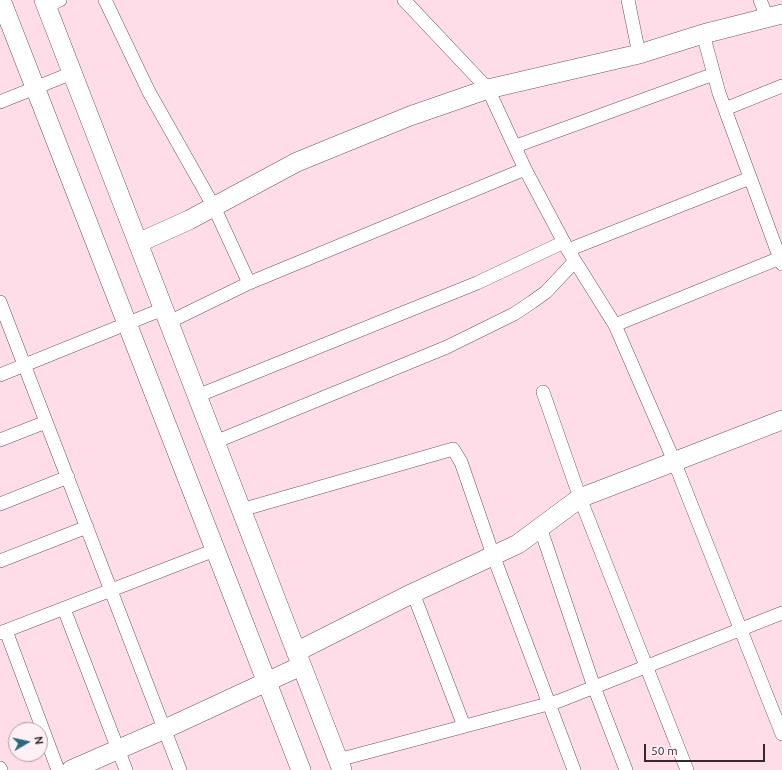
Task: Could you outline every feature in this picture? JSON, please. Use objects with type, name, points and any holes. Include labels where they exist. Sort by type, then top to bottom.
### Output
[{"type":"main road","points":[[1,0],[301,770]]},
{"type":"main road","points":[[50,2],[72,73],[340,765]]},
{"type":"main road","points":[[138,243],[189,220],[297,162],[410,116],[488,90],[639,54],[703,34],[774,16]]},
{"type":"main road","points":[[71,770],[165,729],[266,682],[299,659],[413,593],[518,544],[580,498],[782,420]]},
{"type":"street","points":[[105,0],[149,92],[214,207],[249,283]]},
{"type":"street","points":[[404,0],[488,90],[516,146],[525,169],[566,246],[616,325],[674,461],[782,734]]},
{"type":"street","points":[[628,0],[639,54]]},
{"type":"street","points":[[760,0],[774,16]]},
{"type":"street","points":[[616,325],[781,261],[725,109],[703,34]]},
{"type":"street","points":[[0,102],[72,73]]},
{"type":"street","points":[[516,146],[714,74]]},
{"type":"street","points":[[725,109],[782,86]]},
{"type":"street","points":[[0,375],[127,323],[166,315],[249,283],[525,169]]},
{"type":"street","points":[[197,396],[566,246],[750,178]]},
{"type":"street","points":[[215,442],[447,347],[514,314],[546,292],[575,262]]},
{"type":"street","points":[[1,308],[68,477],[180,770]]},
{"type":"street","points":[[543,392],[580,498],[687,770]]},
{"type":"street","points":[[0,440],[46,422]]},
{"type":"street","points":[[241,510],[453,448],[461,462],[493,555],[574,770]]},
{"type":"street","points":[[0,504],[68,477]]},
{"type":"street","points":[[0,561],[87,527]]},
{"type":"street","points":[[540,527],[594,687],[626,770]]},
{"type":"street","points":[[58,770],[3,632],[215,550]]},
{"type":"street","points":[[413,593],[464,726]]},
{"type":"street","points":[[64,609],[126,770]]},
{"type":"street","points":[[340,765],[464,726],[549,704],[782,614]]}]
